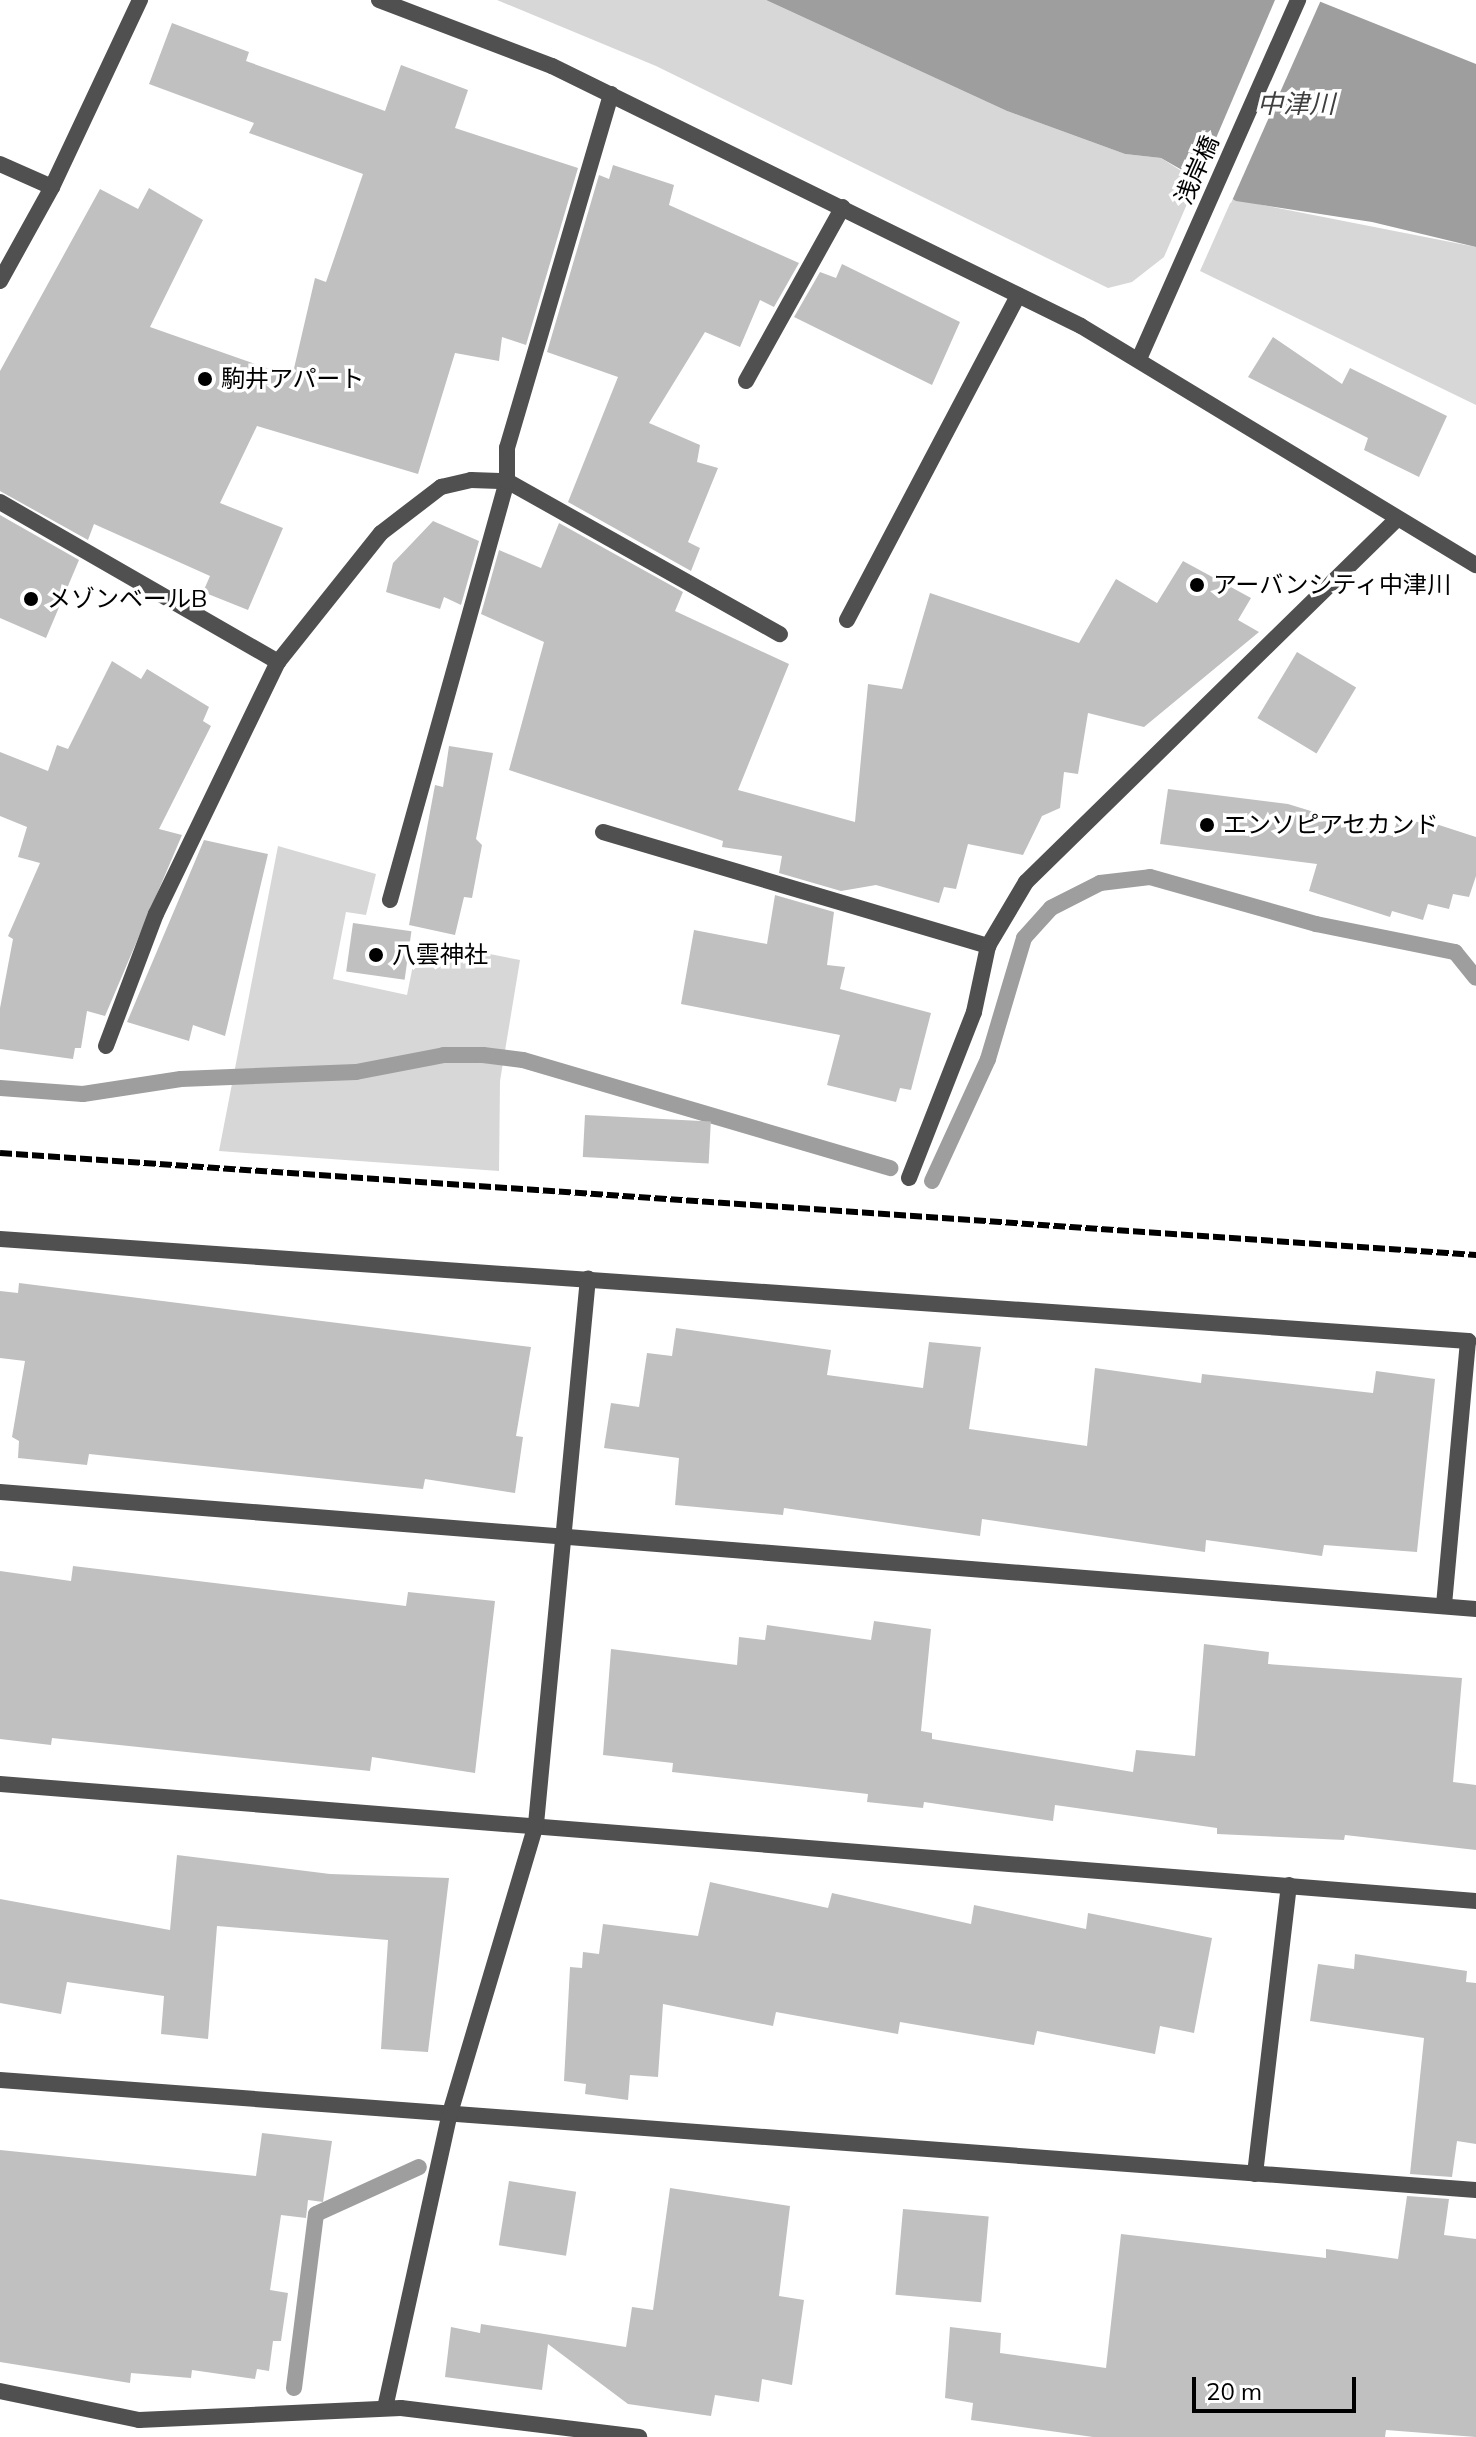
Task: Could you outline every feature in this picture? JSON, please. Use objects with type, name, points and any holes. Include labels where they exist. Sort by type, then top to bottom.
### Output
[{"type":"street","points":[[0,281],[52,187],[140,0]]},
{"type":"street","points":[[379,0],[611,94],[1018,295],[1139,359],[1476,565]]},
{"type":"street","name":"浅岸橋","points":[[1139,359],[1298,0]]},
{"type":"street","points":[[390,900],[507,481],[507,448],[611,94]]},
{"type":"street","points":[[0,164],[52,187]]},
{"type":"street","points":[[746,381],[843,207]]},
{"type":"street","points":[[847,620],[1018,295]]},
{"type":"street","points":[[106,1046],[156,914],[278,662],[381,533],[441,487],[507,481],[780,634]]},
{"type":"street","points":[[0,502],[278,662]]},
{"type":"street","points":[[909,1178],[974,1012],[988,946],[1026,882],[1397,519]]},
{"type":"street","points":[[603,832],[988,946]]},
{"type":"street","points":[[0,1239],[1468,1341],[1444,1606]]},
{"type":"street","points":[[385,2408],[450,2113],[536,1824],[559,1534],[588,1278]]},
{"type":"street","points":[[0,1492],[1476,1609]]},
{"type":"street","points":[[0,1784],[536,1824],[1476,1901]]},
{"type":"street","points":[[1255,2174],[1289,1885]]},
{"type":"street","points":[[0,2080],[1476,2190]]},
{"type":"street","points":[[0,2391],[139,2420],[385,2408],[639,2437]]},
{"type":"shaded area","points":[[497,0],[766,0],[1007,111],[1125,154],[1161,158],[1197,181],[1164,257],[1132,282],[1108,288],[656,66]]},
{"type":"shaded area","points":[[1232,199],[1476,247],[1476,405],[1200,271]]},
{"type":"shaded area","points":[[278,846],[376,874],[366,915],[346,912],[333,979],[407,995],[418,940],[520,960],[500,1081],[499,1171],[219,1151]]},
{"type":"water","name":"中津川","points":[[766,0],[1316,0],[1476,64],[1476,247],[1372,222],[1236,201],[1161,158],[1125,154],[1007,111]]},
{"type":"pier","points":[[1275,0],[1321,0],[1231,203],[1196,185]]},
{"type":"building","points":[[172,23],[249,52],[246,61],[385,111],[401,65],[468,90],[455,128],[578,168],[526,345],[502,337],[499,361],[455,353],[418,474],[257,426],[220,503],[283,528],[248,610],[203,592],[210,576],[94,524],[88,540],[0,491],[0,371],[100,189],[138,209],[149,188],[203,220],[150,327],[292,377],[315,278],[326,282],[363,174],[249,133],[254,123],[149,84]]},
{"type":"building","points":[[613,165],[674,185],[669,205],[799,263],[774,307],[760,300],[740,347],[705,332],[649,423],[700,445],[697,462],[718,468],[688,542],[700,548],[691,571],[568,502],[618,377],[547,352],[599,175],[609,179]]},
{"type":"building","points":[[842,264],[960,322],[932,385],[794,317],[820,272],[836,278]]},
{"type":"building","points":[[1273,337],[1342,384],[1350,368],[1447,416],[1419,477],[1364,450],[1368,438],[1248,377]]},
{"type":"building","name":"メゾンベールB","points":[[0,515],[79,560],[46,638],[0,618]]},
{"type":"building","points":[[433,521],[479,541],[461,605],[444,597],[440,609],[386,592],[393,563]]},
{"type":"building","points":[[559,523],[683,592],[675,611],[789,664],[738,790],[855,822],[868,684],[902,689],[930,593],[1079,643],[1116,579],[1157,603],[1183,561],[1251,598],[1238,620],[1259,632],[1144,727],[1088,713],[1078,774],[1064,772],[1060,808],[1042,816],[1023,855],[968,844],[956,889],[944,887],[939,903],[876,885],[841,891],[779,873],[782,856],[722,847],[723,841],[509,770],[544,642],[481,614],[499,550],[541,568]]},
{"type":"building","points":[[1297,652],[1356,688],[1316,754],[1257,718]]},
{"type":"building","points":[[112,661],[141,679],[147,669],[209,707],[203,721],[211,726],[159,829],[182,835],[105,1016],[87,1011],[81,1048],[75,1048],[73,1059],[0,1049],[0,1008],[13,939],[8,936],[40,863],[18,857],[27,827],[0,816],[0,752],[48,771],[57,745],[68,749]]},
{"type":"building","points":[[449,746],[493,753],[476,839],[482,845],[472,898],[464,897],[455,935],[409,925],[435,785],[443,787]]},
{"type":"building","points":[[1168,789],[1288,804],[1392,836],[1398,819],[1439,825],[1476,837],[1476,876],[1469,897],[1453,894],[1449,909],[1428,904],[1423,920],[1392,911],[1390,917],[1309,891],[1317,864],[1160,844]]},
{"type":"building","points":[[204,840],[268,854],[225,1036],[193,1025],[189,1041],[127,1022]]},
{"type":"building","points":[[775,895],[834,912],[827,965],[845,967],[840,989],[931,1013],[911,1090],[900,1088],[896,1102],[827,1085],[840,1035],[681,1004],[694,930],[767,944]]},
{"type":"building","name":"八雲神社","points":[[353,923],[411,931],[405,980],[346,972]]},
{"type":"building","points":[[585,1115],[711,1122],[709,1164],[583,1157]]},
{"type":"building","points":[[19,1283],[531,1347],[516,1436],[523,1437],[515,1493],[425,1479],[423,1489],[89,1454],[87,1465],[18,1458],[19,1441],[12,1437],[25,1361],[0,1358],[0,1291],[18,1293]]},
{"type":"building","points":[[676,1328],[831,1350],[827,1375],[923,1388],[929,1342],[981,1347],[969,1429],[1087,1446],[1095,1368],[1201,1383],[1202,1374],[1373,1393],[1376,1371],[1435,1379],[1417,1552],[1324,1545],[1322,1556],[1206,1540],[1205,1552],[982,1519],[980,1536],[784,1508],[783,1515],[675,1505],[679,1458],[604,1448],[611,1403],[639,1407],[647,1353],[672,1356]]},
{"type":"building","points":[[73,1566],[406,1606],[408,1592],[495,1601],[475,1773],[372,1757],[370,1771],[52,1738],[51,1745],[0,1739],[0,1571],[71,1581]]},
{"type":"building","points":[[874,1621],[931,1629],[921,1731],[932,1733],[932,1739],[1133,1772],[1136,1750],[1195,1756],[1204,1644],[1269,1652],[1268,1664],[1462,1678],[1453,1782],[1476,1785],[1476,1850],[1345,1835],[1344,1840],[1217,1834],[1217,1828],[1055,1805],[1053,1821],[924,1802],[923,1808],[867,1802],[868,1794],[672,1772],[673,1763],[603,1755],[611,1649],[737,1665],[739,1637],[765,1640],[767,1625],[871,1640]]},
{"type":"building","points":[[177,1855],[330,1874],[449,1878],[428,2052],[381,2049],[388,1940],[217,1926],[208,2039],[161,2034],[164,1996],[67,1982],[61,2014],[0,2003],[0,1899],[170,1930]]},
{"type":"building","points":[[710,1882],[828,1908],[832,1893],[971,1924],[974,1905],[1086,1929],[1088,1913],[1212,1938],[1194,2033],[1160,2026],[1155,2054],[1037,2031],[1034,2045],[900,2022],[898,2034],[776,2012],[773,2026],[663,2004],[658,2077],[630,2075],[628,2100],[585,2094],[586,2084],[564,2081],[570,1967],[582,1968],[583,1952],[599,1954],[603,1924],[698,1936]]},
{"type":"building","points":[[1355,1954],[1467,1971],[1466,1982],[1476,1983],[1476,2144],[1457,2141],[1452,2177],[1410,2174],[1424,2038],[1310,2021],[1318,1964],[1354,1969]]},
{"type":"building","points":[[262,2133],[332,2141],[323,2202],[308,2200],[306,2218],[281,2215],[270,2290],[288,2293],[281,2341],[273,2341],[269,2371],[257,2369],[255,2379],[192,2370],[191,2378],[131,2373],[130,2383],[0,2362],[0,2150],[256,2176]]},
{"type":"building","points":[[509,2181],[576,2192],[566,2256],[499,2245]]},
{"type":"building","points":[[670,2188],[790,2206],[779,2296],[804,2300],[792,2385],[762,2379],[759,2402],[715,2395],[711,2416],[628,2404],[548,2344],[542,2390],[445,2377],[451,2327],[480,2333],[481,2324],[626,2347],[632,2307],[653,2310]]},
{"type":"building","points":[[1407,2196],[1449,2199],[1444,2235],[1476,2239],[1476,2437],[1386,2430],[1385,2437],[1093,2437],[971,2420],[973,2403],[945,2398],[950,2327],[1001,2333],[1000,2353],[1106,2368],[1121,2234],[1326,2258],[1326,2249],[1398,2259]]},
{"type":"building","points":[[903,2209],[989,2216],[981,2302],[896,2295]]},
{"type":"waterway","points":[[932,1181],[988,1059],[1024,938],[1051,908],[1100,883],[1150,877],[1316,924],[1455,952],[1476,978]]},
{"type":"waterway","points":[[0,1088],[83,1094],[181,1079],[356,1072],[444,1055],[483,1055],[523,1060],[890,1168]]},
{"type":"waterway","points":[[294,2388],[316,2214],[419,2167]]},
{"type":"railway","points":[[0,1153],[1476,1255]]},
{"type":"place","name":"駒井アパート","points":[[205,379]]},
{"type":"place","name":"アーバンシティ中津川","points":[[1197,585]]},
{"type":"place","name":"メゾンベールB","points":[[31,599]]},
{"type":"place","name":"エンソピアセカンド","points":[[1207,825]]},
{"type":"place","name":"八雲神社","points":[[376,955]]}]
